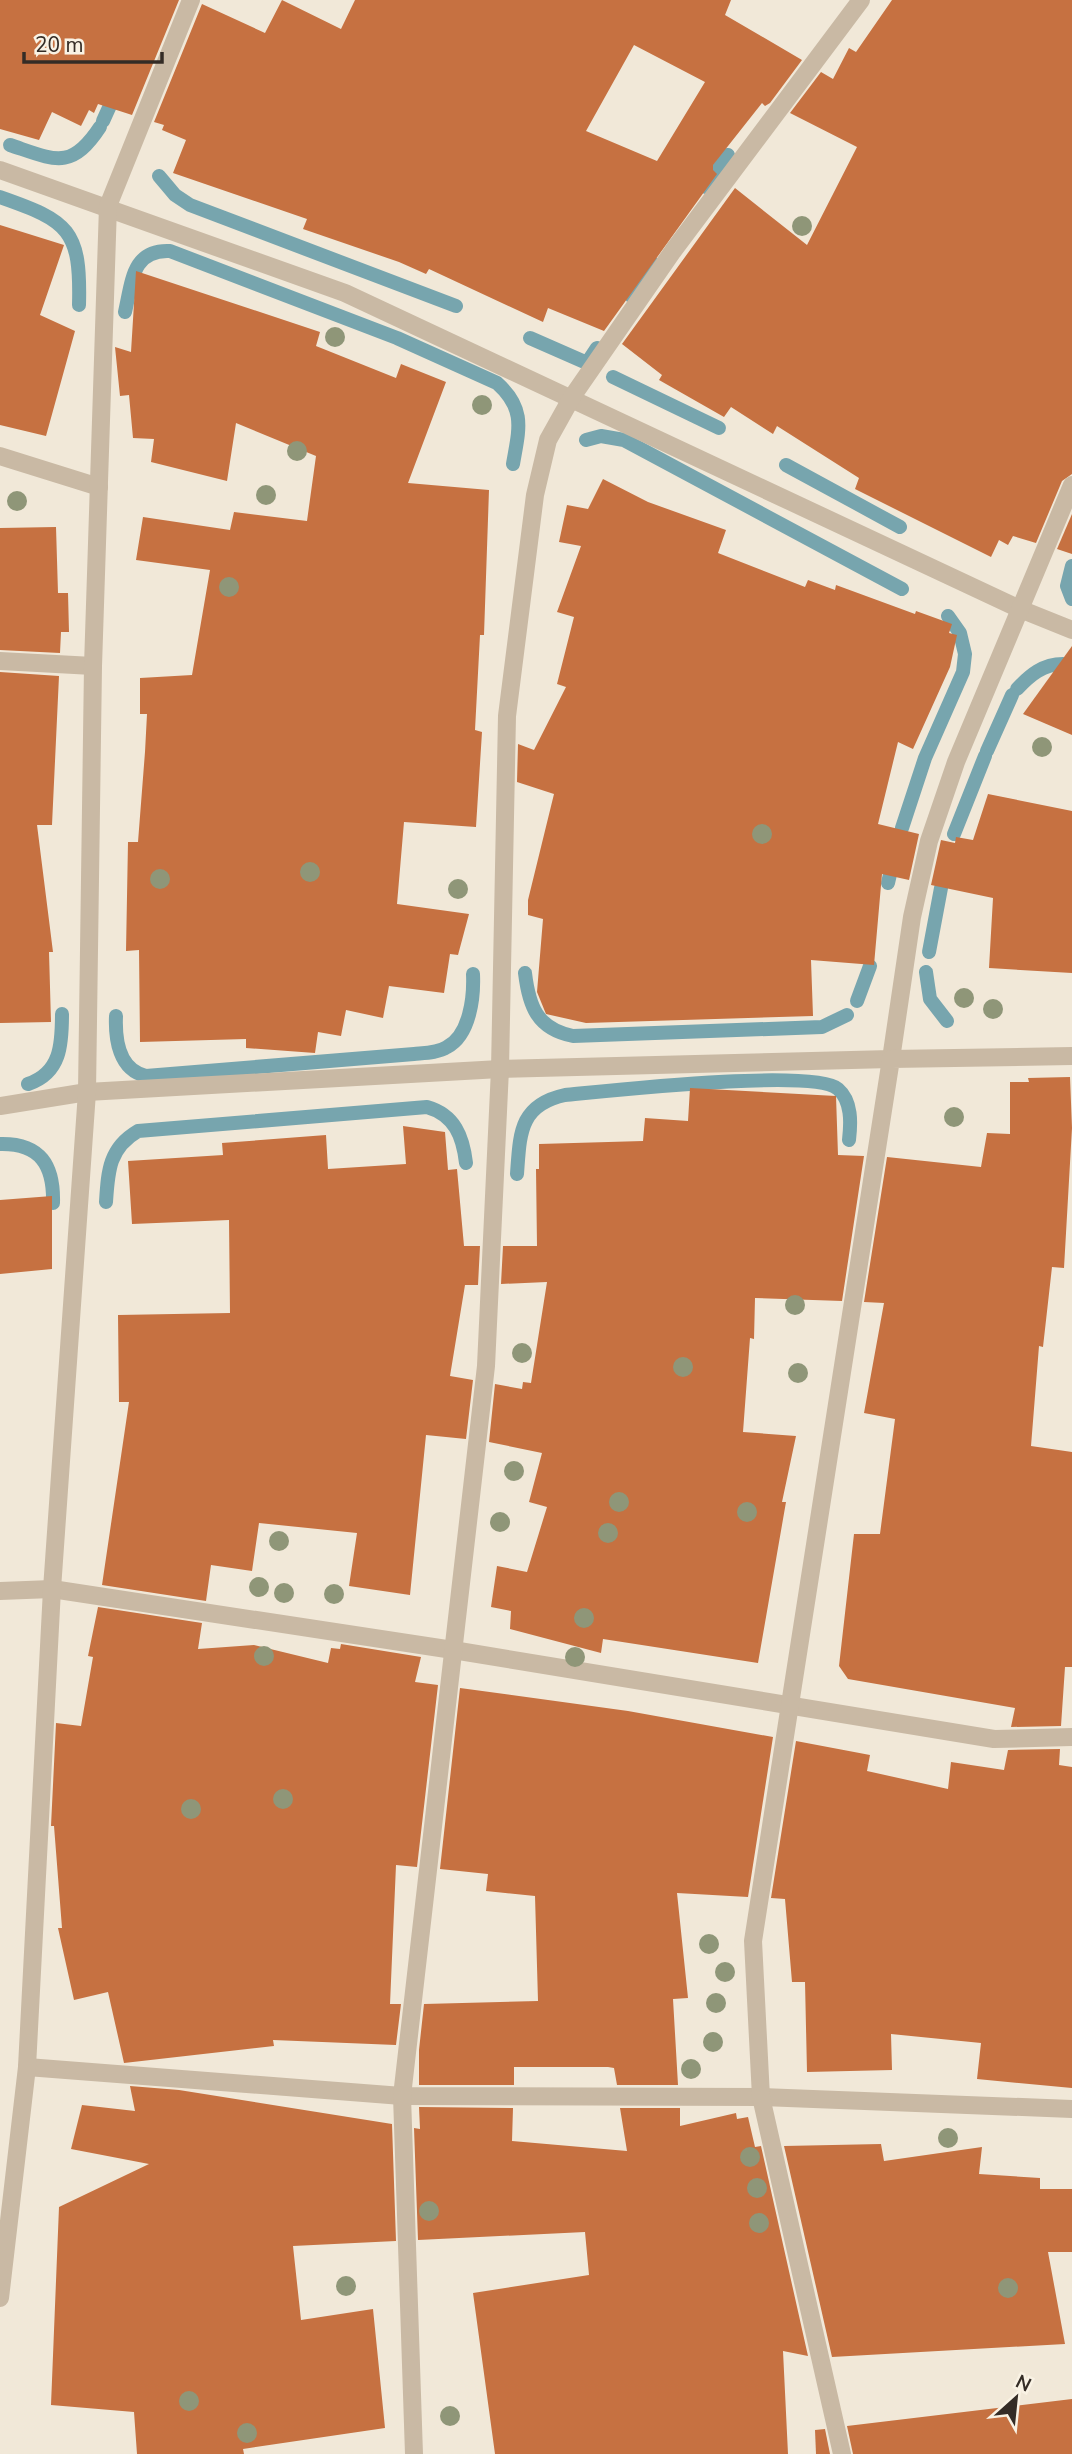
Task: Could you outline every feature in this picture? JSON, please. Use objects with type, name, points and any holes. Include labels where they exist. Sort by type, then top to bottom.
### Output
[{"type":"street","points":[[0,2298],[27,2067],[52,1589],[87,1091],[93,666],[108,206],[191,0]]},
{"type":"street","points":[[414,2454],[402,2096],[486,1366],[500,1069],[507,716],[535,495],[548,440],[572,397],[673,251],[861,0]]},
{"type":"street","points":[[0,170],[108,206],[345,293],[1020,609],[1072,630]]},
{"type":"street","points":[[0,456],[99,487]]},
{"type":"street","points":[[842,2454],[761,2096],[752,1941],[912,917],[929,841],[956,762],[1072,485]]},
{"type":"street","points":[[0,661],[93,666]]},
{"type":"street","points":[[0,1106],[87,1091],[500,1069],[1072,1056]]},
{"type":"street","points":[[0,1591],[52,1589],[453,1650],[994,1739],[1072,1737]]},
{"type":"street","points":[[27,2067],[402,2096],[761,2096],[1072,2109]]},
{"type":"building","points":[[0,0],[179,0],[132,115],[98,104],[94,113],[89,110],[81,126],[52,112],[39,140],[0,129]]},
{"type":"building","points":[[282,0],[341,29],[355,0],[731,0],[725,15],[802,60],[770,103],[765,106],[762,103],[713,165],[717,174],[604,331],[548,308],[543,322],[429,269],[426,274],[303,229],[307,219],[173,173],[186,140],[162,130],[164,125],[154,122],[202,4],[265,33]],"holes":[[[634,45],[705,82],[657,161],[586,131]]]},
{"type":"building","points":[[892,0],[1072,0],[1072,474],[1062,481],[1036,543],[1013,536],[1008,545],[999,540],[991,557],[855,489],[859,478],[777,426],[773,434],[731,407],[724,417],[659,380],[662,375],[622,344],[735,188],[807,245],[857,147],[790,113],[821,72],[833,79],[849,48],[856,52]]},
{"type":"building","points":[[0,225],[64,245],[40,315],[75,331],[46,436],[0,425]]},
{"type":"building","points":[[136,271],[320,332],[316,346],[396,378],[401,364],[446,382],[408,483],[489,490],[484,635],[480,635],[475,730],[482,732],[476,827],[404,822],[397,904],[469,914],[458,955],[450,954],[444,993],[389,986],[383,1018],[346,1010],[341,1036],[318,1032],[315,1053],[246,1048],[246,1039],[140,1042],[139,950],[126,951],[128,842],[138,842],[147,714],[140,714],[140,678],[192,675],[210,570],[136,560],[143,517],[230,530],[234,512],[307,521],[316,456],[236,423],[227,481],[151,462],[154,439],[133,438],[129,395],[120,396],[115,347],[131,352]]},
{"type":"building","points":[[603,479],[648,502],[726,530],[718,553],[805,587],[808,580],[835,590],[836,585],[915,614],[916,611],[952,624],[949,633],[957,635],[950,667],[913,749],[898,742],[878,824],[919,834],[909,880],[882,874],[874,965],[811,960],[813,1016],[586,1023],[546,1014],[537,992],[543,919],[528,915],[528,900],[554,794],[517,782],[518,744],[534,750],[566,687],[557,684],[574,617],[557,612],[581,546],[559,542],[567,505],[588,509]]},
{"type":"building","points":[[1072,514],[1072,554],[1057,549]]},
{"type":"building","points":[[56,527],[58,593],[68,593],[69,632],[61,632],[60,653],[0,650],[0,528]]},
{"type":"building","points":[[1072,646],[1072,735],[1023,714]]},
{"type":"building","points":[[0,672],[59,676],[52,825],[37,825],[53,952],[49,952],[51,1022],[0,1023]]},
{"type":"building","points":[[988,794],[1072,811],[1072,973],[989,968],[993,898],[931,885],[941,840],[955,843],[956,837],[973,840]]},
{"type":"building","points":[[1070,1077],[1072,1128],[1064,1268],[1052,1267],[1043,1347],[1039,1346],[1031,1446],[1072,1452],[1072,1667],[1065,1667],[1061,1726],[1011,1727],[1015,1708],[848,1679],[839,1666],[854,1534],[880,1534],[895,1419],[864,1413],[884,1303],[864,1302],[887,1157],[981,1167],[987,1133],[1010,1134],[1010,1082],[1029,1082],[1028,1078]]},
{"type":"building","points":[[690,1088],[836,1096],[838,1155],[864,1156],[842,1301],[755,1298],[754,1339],[750,1338],[743,1432],[796,1436],[782,1502],[786,1502],[758,1663],[603,1639],[601,1653],[510,1629],[511,1611],[491,1607],[497,1566],[527,1572],[547,1507],[529,1502],[542,1453],[489,1442],[495,1384],[522,1389],[523,1382],[531,1383],[547,1282],[501,1284],[503,1246],[537,1246],[536,1169],[539,1169],[539,1144],[643,1141],[645,1118],[688,1121]]},
{"type":"building","points":[[403,1126],[445,1132],[448,1170],[457,1169],[464,1246],[480,1246],[478,1285],[465,1285],[450,1376],[473,1380],[466,1439],[426,1435],[410,1595],[349,1586],[357,1533],[259,1523],[252,1571],[211,1565],[206,1601],[102,1585],[129,1402],[119,1402],[118,1315],[230,1313],[229,1220],[132,1224],[128,1161],[223,1155],[222,1143],[326,1135],[328,1169],[406,1164]]},
{"type":"building","points":[[52,1196],[52,1269],[0,1274],[0,1200]]},
{"type":"building","points":[[98,1607],[202,1623],[198,1649],[254,1645],[328,1663],[331,1648],[340,1649],[341,1644],[421,1657],[415,1682],[438,1685],[417,1867],[396,1865],[390,2004],[401,2004],[396,2045],[273,2040],[274,2046],[124,2063],[108,1992],[74,2000],[58,1928],[62,1928],[54,1826],[51,1826],[56,1723],[81,1726],[93,1657],[88,1656]]},
{"type":"building","points":[[460,1688],[628,1711],[773,1737],[748,1897],[677,1893],[688,1998],[673,1999],[678,2085],[617,2085],[614,2068],[608,2067],[514,2067],[514,2085],[419,2085],[419,2050],[424,2004],[538,2001],[535,1896],[486,1891],[488,1874],[440,1869]]},
{"type":"building","points":[[796,1741],[870,1755],[867,1771],[948,1789],[951,1762],[1004,1770],[1008,1750],[1060,1749],[1059,1765],[1072,1767],[1072,2088],[977,2079],[981,2043],[891,2034],[892,2070],[807,2072],[805,1982],[792,1982],[785,1899],[771,1898]]},
{"type":"building","points":[[130,2086],[179,2090],[392,2124],[396,2241],[293,2246],[301,2320],[373,2309],[385,2428],[243,2449],[244,2454],[137,2454],[134,2412],[51,2405],[59,2207],[149,2164],[71,2149],[82,2105],[135,2111]]},
{"type":"building","points":[[419,2107],[513,2108],[512,2141],[627,2151],[620,2108],[680,2108],[680,2126],[736,2113],[737,2119],[748,2117],[755,2147],[761,2146],[808,2356],[783,2351],[788,2454],[495,2454],[473,2293],[589,2275],[585,2232],[418,2240],[414,2128],[420,2129]]},
{"type":"building","points":[[881,2144],[884,2161],[982,2147],[979,2174],[1040,2178],[1040,2189],[1072,2189],[1072,2252],[1048,2252],[1065,2344],[832,2357],[784,2146]]},
{"type":"building","points":[[1072,2399],[1072,2454],[853,2454],[847,2426]]},
{"type":"building","points":[[825,2429],[830,2454],[816,2454],[815,2430]]},
{"type":"waterway","points":[[103,121],[117,90]]},
{"type":"waterway","points":[[10,145],[39,155],[61,158],[80,150],[100,127]]},
{"type":"waterway","points":[[706,187],[728,155]]},
{"type":"waterway","points":[[159,176],[175,195],[190,205],[456,306]]},
{"type":"waterway","points":[[0,197],[42,213],[66,232],[73,244],[77,260],[79,305]]},
{"type":"waterway","points":[[125,312],[132,279],[141,262],[148,255],[170,251],[397,338],[497,383],[513,402],[518,420],[513,464]]},
{"type":"waterway","points":[[632,297],[652,263]]},
{"type":"waterway","points":[[530,338],[587,363],[597,348]]},
{"type":"waterway","points":[[613,377],[719,428]]},
{"type":"waterway","points":[[586,440],[601,436],[624,440],[902,589]]},
{"type":"waterway","points":[[786,465],[900,527]]},
{"type":"waterway","points":[[1072,566],[1067,586],[1072,599]]},
{"type":"waterway","points":[[902,828],[925,758],[963,672],[965,654],[960,633],[948,616]]},
{"type":"waterway","points":[[1017,689],[1037,671],[1063,664]]},
{"type":"waterway","points":[[987,751],[1012,695]]},
{"type":"waterway","points":[[954,834],[985,756]]},
{"type":"waterway","points":[[888,883],[894,857]]},
{"type":"waterway","points":[[929,952],[941,888]]},
{"type":"waterway","points":[[857,1001],[870,966]]},
{"type":"waterway","points":[[926,972],[930,999],[947,1021]]},
{"type":"waterway","points":[[525,973],[532,1006],[543,1022],[561,1033],[573,1036],[822,1027],[847,1015]]},
{"type":"waterway","points":[[116,1016],[120,1052],[130,1067],[146,1076],[426,1053],[447,1047],[461,1034],[469,1015],[473,974]]},
{"type":"waterway","points":[[28,1084],[47,1073],[53,1065],[60,1046],[62,1014]]},
{"type":"waterway","points":[[517,1174],[521,1134],[530,1114],[550,1100],[565,1095],[708,1083],[821,1083],[838,1089],[846,1100],[850,1120],[849,1140]]},
{"type":"waterway","points":[[106,1202],[112,1161],[121,1145],[138,1131],[427,1107],[444,1115],[456,1128],[463,1144],[466,1163]]},
{"type":"waterway","points":[[0,1144],[26,1148],[42,1159],[51,1178],[53,1203]]}]
